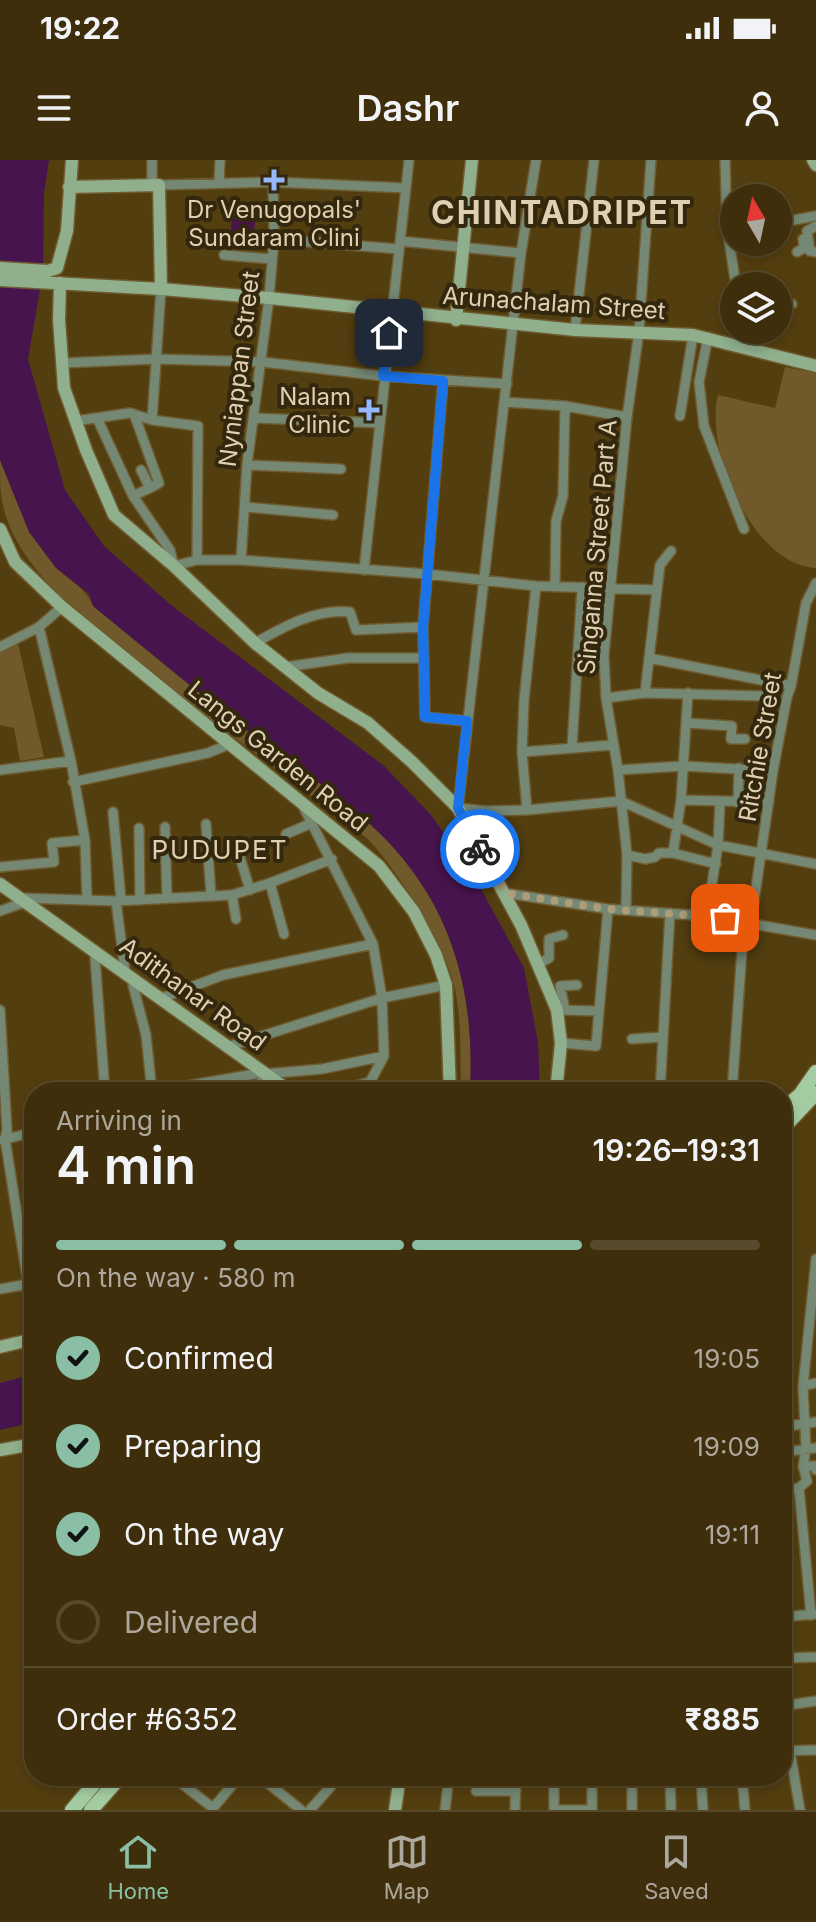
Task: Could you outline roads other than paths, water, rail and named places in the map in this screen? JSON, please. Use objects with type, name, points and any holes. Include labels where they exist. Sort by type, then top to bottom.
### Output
[{"type":"main road","points":[[792,1101],[815,1080]]},
{"type":"main road","points":[[792,1119],[800,1111],[815,1080]]},
{"type":"main road","points":[[800,1111],[816,1107]]},
{"type":"main road","points":[[72,1810],[92,1786]]},
{"type":"main road","points":[[91,1810],[112,1786]]},
{"type":"street","points":[[72,160],[67,231],[61,259],[49,279],[59,320],[64,388],[114,515],[174,566],[255,643],[318,693],[368,723],[458,808],[505,893],[561,1010]]},
{"type":"street","points":[[152,160],[161,289],[152,420]]},
{"type":"street","points":[[219,182],[220,160]]},
{"type":"street","points":[[364,570],[409,160]]},
{"type":"street","points":[[456,320],[472,160]]},
{"type":"street","points":[[458,808],[521,253],[536,160]]},
{"type":"street","points":[[575,330],[594,160]]},
{"type":"street","name":"Singanna Street Part A","points":[[626,910],[627,855],[606,698],[604,655],[627,417],[639,331],[651,160]]},
{"type":"street","points":[[725,160],[727,184]]},
{"type":"street","points":[[813,160],[816,165]]},
{"type":"street","points":[[69,187],[273,182],[406,188]]},
{"type":"street","name":"Nyniappan Street","points":[[241,560],[247,465],[263,362],[274,239],[273,182]]},
{"type":"street","points":[[792,221],[816,216]]},
{"type":"street","points":[[797,252],[804,248],[801,220]]},
{"type":"street","points":[[816,226],[807,231],[810,251],[816,252]]},
{"type":"street","points":[[274,239],[463,246],[521,253]]},
{"type":"street","points":[[224,255],[272,259]]},
{"type":"street","points":[[0,268],[49,279]]},
{"type":"street","points":[[0,280],[49,279]]},
{"type":"street","name":"Arunachalam Street","points":[[49,279],[269,298],[513,325],[693,335],[816,366]]},
{"type":"street","points":[[680,416],[693,335]]},
{"type":"street","points":[[708,337],[699,382],[704,426],[744,529]]},
{"type":"street","points":[[62,363],[156,359],[263,362],[383,376],[507,384]]},
{"type":"street","points":[[443,381],[423,627],[425,717],[467,721]]},
{"type":"street","points":[[505,402],[565,406],[627,417]]},
{"type":"street","points":[[555,587],[556,521],[563,496],[565,406]]},
{"type":"street","points":[[75,421],[134,414],[152,420],[198,426],[197,560]]},
{"type":"street","points":[[133,496],[159,483],[134,414]]},
{"type":"street","points":[[97,418],[133,496],[170,550],[174,566]]},
{"type":"street","points":[[254,418],[380,423]]},
{"type":"street","points":[[247,465],[341,469]]},
{"type":"street","points":[[141,470],[150,488]]},
{"type":"street","points":[[245,507],[333,515]]},
{"type":"street","name":"Langs Garden Road","points":[[0,529],[15,562],[62,607],[379,866],[414,912],[436,955],[446,985],[449,1082]]},
{"type":"street","points":[[645,693],[660,565],[671,551]]},
{"type":"street","points":[[174,566],[197,560],[241,560],[427,574],[484,583],[657,590]]},
{"type":"street","name":"Ritchie Street","points":[[733,1082],[748,922],[773,771],[806,603],[816,583]]},
{"type":"street","points":[[527,810],[522,752],[524,700],[536,586]]},
{"type":"street","points":[[572,747],[582,587]]},
{"type":"street","points":[[0,647],[39,627],[62,607]]},
{"type":"street","points":[[255,643],[280,629],[330,610],[350,612],[356,630],[423,627]]},
{"type":"street","points":[[39,627],[71,761],[85,840],[87,900]]},
{"type":"street","points":[[285,667],[348,658],[423,658]]},
{"type":"street","points":[[649,658],[791,686]]},
{"type":"street","points":[[606,698],[645,693],[768,696]]},
{"type":"street","points":[[673,853],[681,800],[688,693]]},
{"type":"street","points":[[687,723],[732,726],[731,739],[745,739]]},
{"type":"street","points":[[73,782],[208,753],[230,744]]},
{"type":"street","points":[[522,752],[613,745]]},
{"type":"street","points":[[0,770],[71,761]]},
{"type":"street","points":[[618,770],[683,766],[773,771]]},
{"type":"street","points":[[738,803],[739,768]]},
{"type":"street","points":[[300,799],[373,944],[382,998],[384,1056],[372,1082]]},
{"type":"street","points":[[681,800],[769,802]]},
{"type":"street","points":[[458,808],[527,810],[621,801],[718,845],[816,864]]},
{"type":"street","points":[[707,916],[716,864],[720,802]]},
{"type":"street","points":[[113,812],[125,971]]},
{"type":"street","points":[[286,834],[312,823]]},
{"type":"street","points":[[206,824],[211,895]]},
{"type":"street","points":[[165,827],[167,898]]},
{"type":"street","points":[[139,828],[140,900]]},
{"type":"street","points":[[0,867],[54,862],[52,843],[85,840]]},
{"type":"street","points":[[250,890],[238,851],[259,846]]},
{"type":"street","points":[[627,855],[645,859],[659,853],[673,853],[716,864]]},
{"type":"street","points":[[0,911],[23,900],[119,901],[232,895],[332,859]]},
{"type":"street","points":[[270,883],[284,934]]},
{"type":"street","name":"Adithanar Road","points":[[0,884],[261,1080]]},
{"type":"street","points":[[505,893],[608,909],[707,916],[816,935]]},
{"type":"street","points":[[232,895],[236,919]]},
{"type":"street","points":[[561,1043],[596,1046],[608,909]]},
{"type":"street","points":[[660,1082],[670,913]]},
{"type":"street","name":"Adithanar Road","points":[[67,934],[76,936],[230,1046],[261,1080]]},
{"type":"street","points":[[538,964],[549,958],[549,939],[563,935]]},
{"type":"street","points":[[162,998],[223,975],[373,944]]},
{"type":"street","points":[[95,958],[104,1082]]},
{"type":"street","points":[[133,985],[146,1035],[151,1082]]},
{"type":"street","points":[[230,1046],[382,998],[446,985]]},
{"type":"street","points":[[557,1082],[561,1043],[560,986],[577,985]]},
{"type":"street","points":[[561,1010],[599,1011]]},
{"type":"street","points":[[0,1013],[2,1140],[24,1249]]},
{"type":"street","points":[[632,1039],[662,1037]]},
{"type":"street","points":[[261,1080],[384,1056]]},
{"type":"street","name":"Langs Garden Road","points":[[445,1082],[448,1063]]},
{"type":"street","points":[[2,1140],[24,1134]]},
{"type":"street","points":[[792,1489],[799,1488],[807,1481],[803,1466],[811,1448],[811,1422],[803,1386],[816,1259]]},
{"type":"street","points":[[0,1289],[24,1285]]},
{"type":"street","points":[[0,1347],[24,1341]]},
{"type":"street","points":[[804,1357],[816,1356]]},
{"type":"street","points":[[803,1386],[816,1383]]},
{"type":"street","points":[[0,1450],[24,1446]]},
{"type":"street","points":[[803,1466],[815,1466],[816,1470]]},
{"type":"street","points":[[792,1616],[814,1614],[799,1488]]},
{"type":"street","points":[[792,1658],[816,1657]]},
{"type":"street","points":[[792,1705],[816,1701]]},
{"type":"street","points":[[792,1751],[816,1750]]},
{"type":"street","points":[[792,1776],[800,1810]]},
{"type":"street","points":[[185,1786],[213,1808],[232,1786]]},
{"type":"street","points":[[275,1786],[301,1810]]},
{"type":"street","points":[[310,1810],[331,1786]]},
{"type":"street","points":[[401,1786],[402,1810]]},
{"type":"street","points":[[445,1810],[448,1786]]},
{"type":"street","points":[[515,1810],[516,1786]]},
{"type":"street","points":[[554,1786],[554,1810],[592,1810],[592,1786]]},
{"type":"street","points":[[632,1786],[632,1810]]},
{"type":"street","points":[[670,1786],[671,1810]]},
{"type":"street","points":[[702,1786],[703,1810]]},
{"type":"street","points":[[743,1786],[745,1810]]},
{"type":"street","points":[[476,1791],[516,1791]]},
{"type":"street","points":[[395,1810],[401,1795]]},
{"type":"place","name":"Dr Venugopals' Sundaram Clini","points":[[274,180]]},
{"type":"place","name":"Nalam Clinic","points":[[369,410]]},
{"type":"district","name":"CHINTADRIPET","points":[[562,212]]},
{"type":"district","name":"PUDUPET","points":[[220,849]]}]
